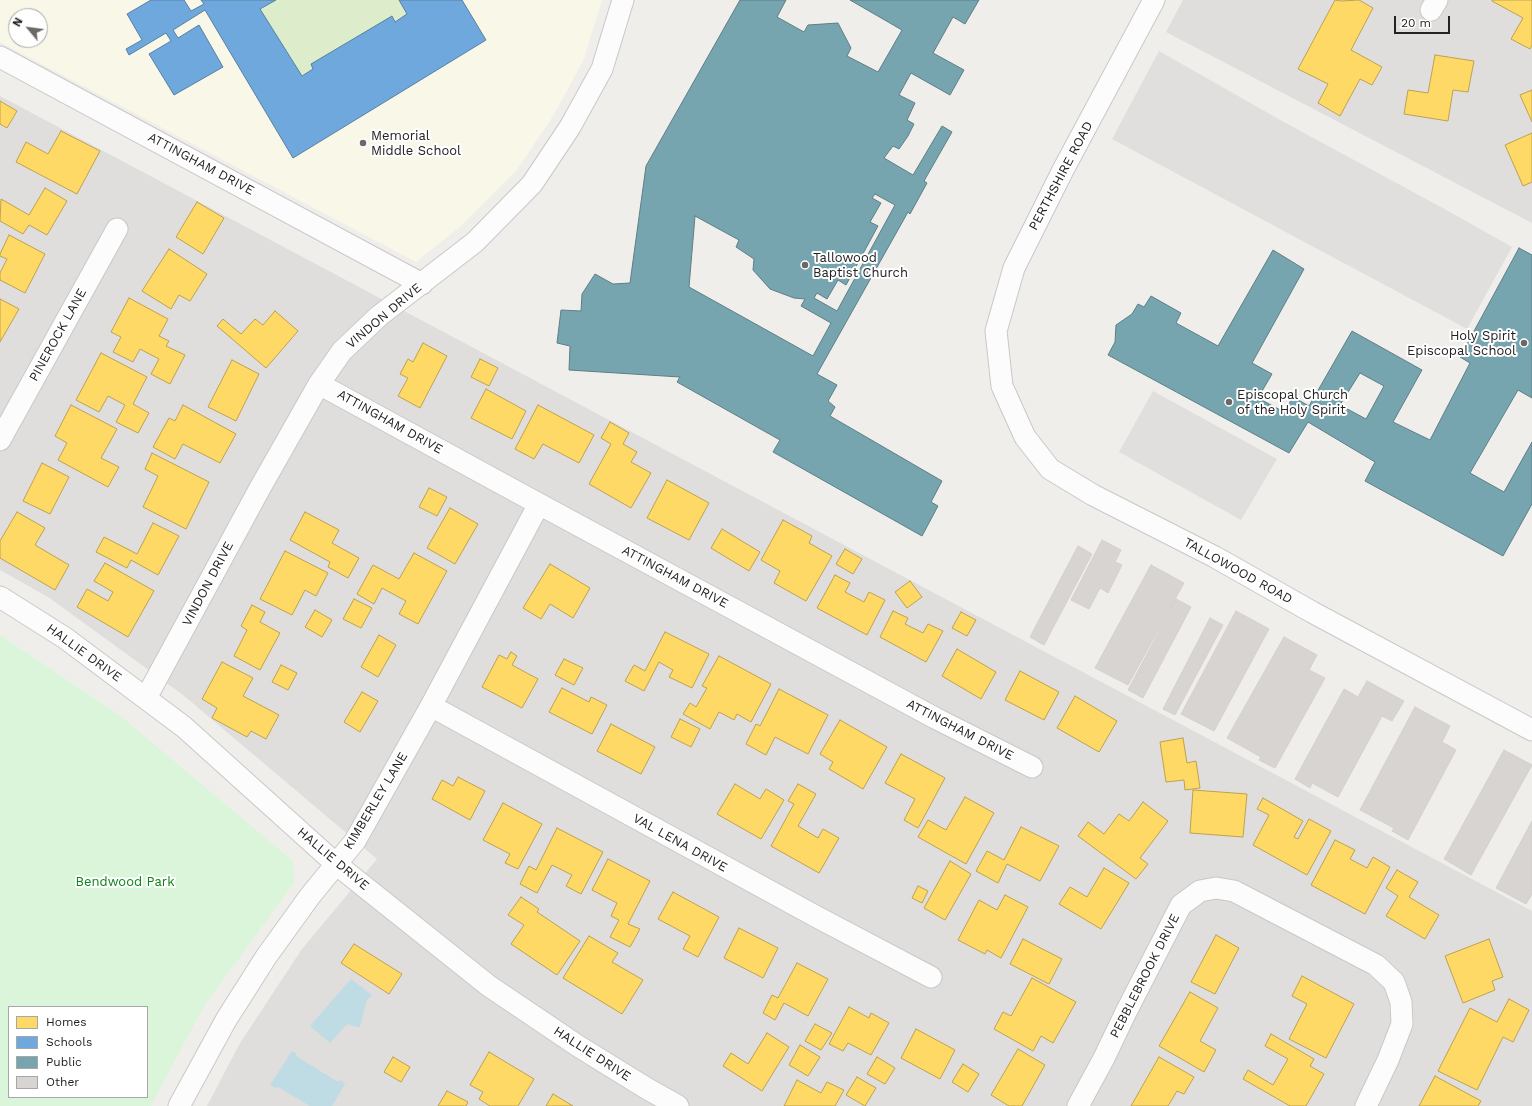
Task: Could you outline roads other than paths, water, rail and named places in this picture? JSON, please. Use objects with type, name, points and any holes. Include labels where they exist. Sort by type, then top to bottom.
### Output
[{"type":"street","name":"VINDON DRIVE","points":[[146,698],[260,488],[319,384],[342,351],[379,316],[475,242],[532,184],[570,127],[602,69],[623,0]]},
{"type":"street","name":"PERTHSHIRE ROAD","points":[[999,361],[996,331],[1014,268],[1154,0]]},
{"type":"street","name":"ATTINGHAM DRIVE","points":[[0,57],[422,284]]},
{"type":"street","name":"PINEROCK LANE","points":[[0,440],[117,229]]},
{"type":"street","name":"TALLOWOOD ROAD","points":[[999,361],[1002,386],[1025,437],[1050,469],[1093,495],[1215,557],[1312,612],[1532,730]]},
{"type":"street","name":"ATTINGHAM DRIVE","points":[[319,384],[935,718],[1032,767]]},
{"type":"street","name":"KIMBERLEY LANE","points":[[180,1106],[226,1020],[266,957],[310,896],[355,841],[431,706],[539,504]]},
{"type":"street","name":"HALLIE DRIVE","points":[[0,597],[65,638],[184,727],[336,864],[489,986],[578,1046],[678,1106]]},
{"type":"street","name":"VAL LENA DRIVE","points":[[431,706],[817,917],[931,977]]},
{"type":"street","name":"PEBBLEBROOK DRIVE","points":[[1078,1106],[1104,1058],[1181,905],[1200,891],[1216,888],[1234,891],[1376,965],[1394,982],[1401,1002],[1402,1024],[1388,1060],[1366,1106]]},
{"type":"water","points":[[351,979],[372,995],[367,999],[360,1027],[347,1024],[330,1043],[310,1026]]},
{"type":"water","points":[[292,1051],[297,1054],[296,1056],[338,1082],[341,1080],[345,1084],[332,1106],[310,1106],[278,1087],[276,1088],[270,1085]]},
{"type":"place","name":"Memorial Middle School","points":[[363,143]]},
{"type":"place","name":"Tallowood Baptist Church","points":[[805,265]]},
{"type":"place","name":"Holy Spirit Episcopal School","points":[[1524,343]]},
{"type":"place","name":"Episcopal Church of the Holy Spirit","points":[[1229,402]]},
{"type":"park label","name":"Bendwood Park","points":[[125,882]]}]
